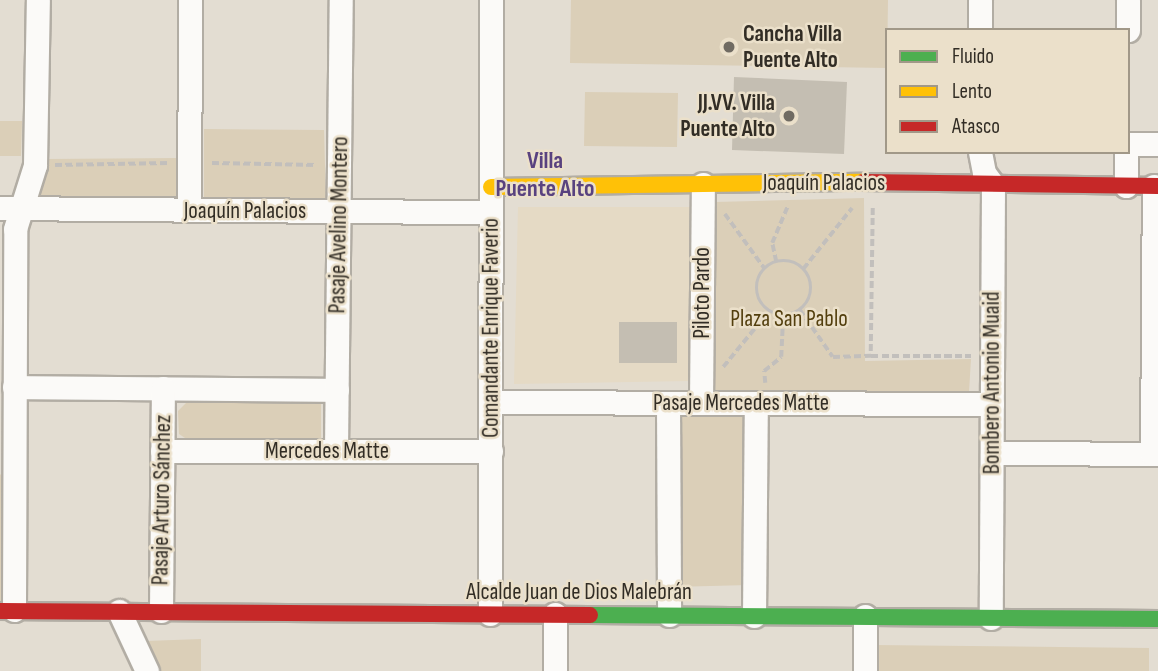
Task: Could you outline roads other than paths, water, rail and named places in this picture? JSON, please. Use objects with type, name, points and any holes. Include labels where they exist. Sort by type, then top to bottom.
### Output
[{"type":"street","points":[[7,610],[7,458],[14,387],[15,229],[10,208],[35,165],[38,0]]},
{"type":"street","points":[[189,210],[190,0]]},
{"type":"street","name":"Pasaje Avelino Montero","points":[[336,451],[341,0]]},
{"type":"street","name":"Comandante Enrique Faverio","points":[[490,614],[491,0]]},
{"type":"street","points":[[980,0],[980,28]]},
{"type":"street","points":[[1128,0],[1128,28]]},
{"type":"street","points":[[1130,144],[1158,144]]},
{"type":"street","name":"Bombero Antonio Muaid","points":[[981,154],[984,173],[992,185],[991,618]]},
{"type":"street","points":[[1126,154],[1126,186]]},
{"type":"street","name":"Joaquín Palacios","points":[[491,187],[873,182],[1156,186]]},
{"type":"street","name":"Piloto Pardo","points":[[701,398],[703,184]]},
{"type":"street","points":[[992,453],[1155,454],[1156,186]]},
{"type":"street","name":"Joaquín Palacios","points":[[10,208],[491,212]]},
{"type":"street","points":[[14,387],[337,390]]},
{"type":"street","name":"Pasaje Arturo Sánchez","points":[[161,611],[163,388]]},
{"type":"street","name":"Pasaje Mercedes Matte","points":[[490,402],[668,403],[701,398],[761,403],[992,404]]},
{"type":"street","points":[[668,403],[669,615]]},
{"type":"street","points":[[754,616],[761,403]]},
{"type":"street","name":"Mercedes Matte","points":[[162,451],[491,451]]},
{"type":"street","name":"Alcalde Juan de Dios Malebrán","points":[[7,610],[1158,619]]},
{"type":"street","points":[[120,611],[147,671]]},
{"type":"street","points":[[555,614],[555,671]]},
{"type":"street","points":[[865,617],[865,671]]},
{"type":"place","name":"Cancha Villa Puente Alto","points":[[729,47]]},
{"type":"place","name":"JJ.VV. Villa Puente Alto","points":[[789,116]]},
{"type":"district","name":"Villa Puente Alto","points":[[545,175]]},
{"type":"park label","name":"Plaza San Pablo","points":[[789,319]]}]
